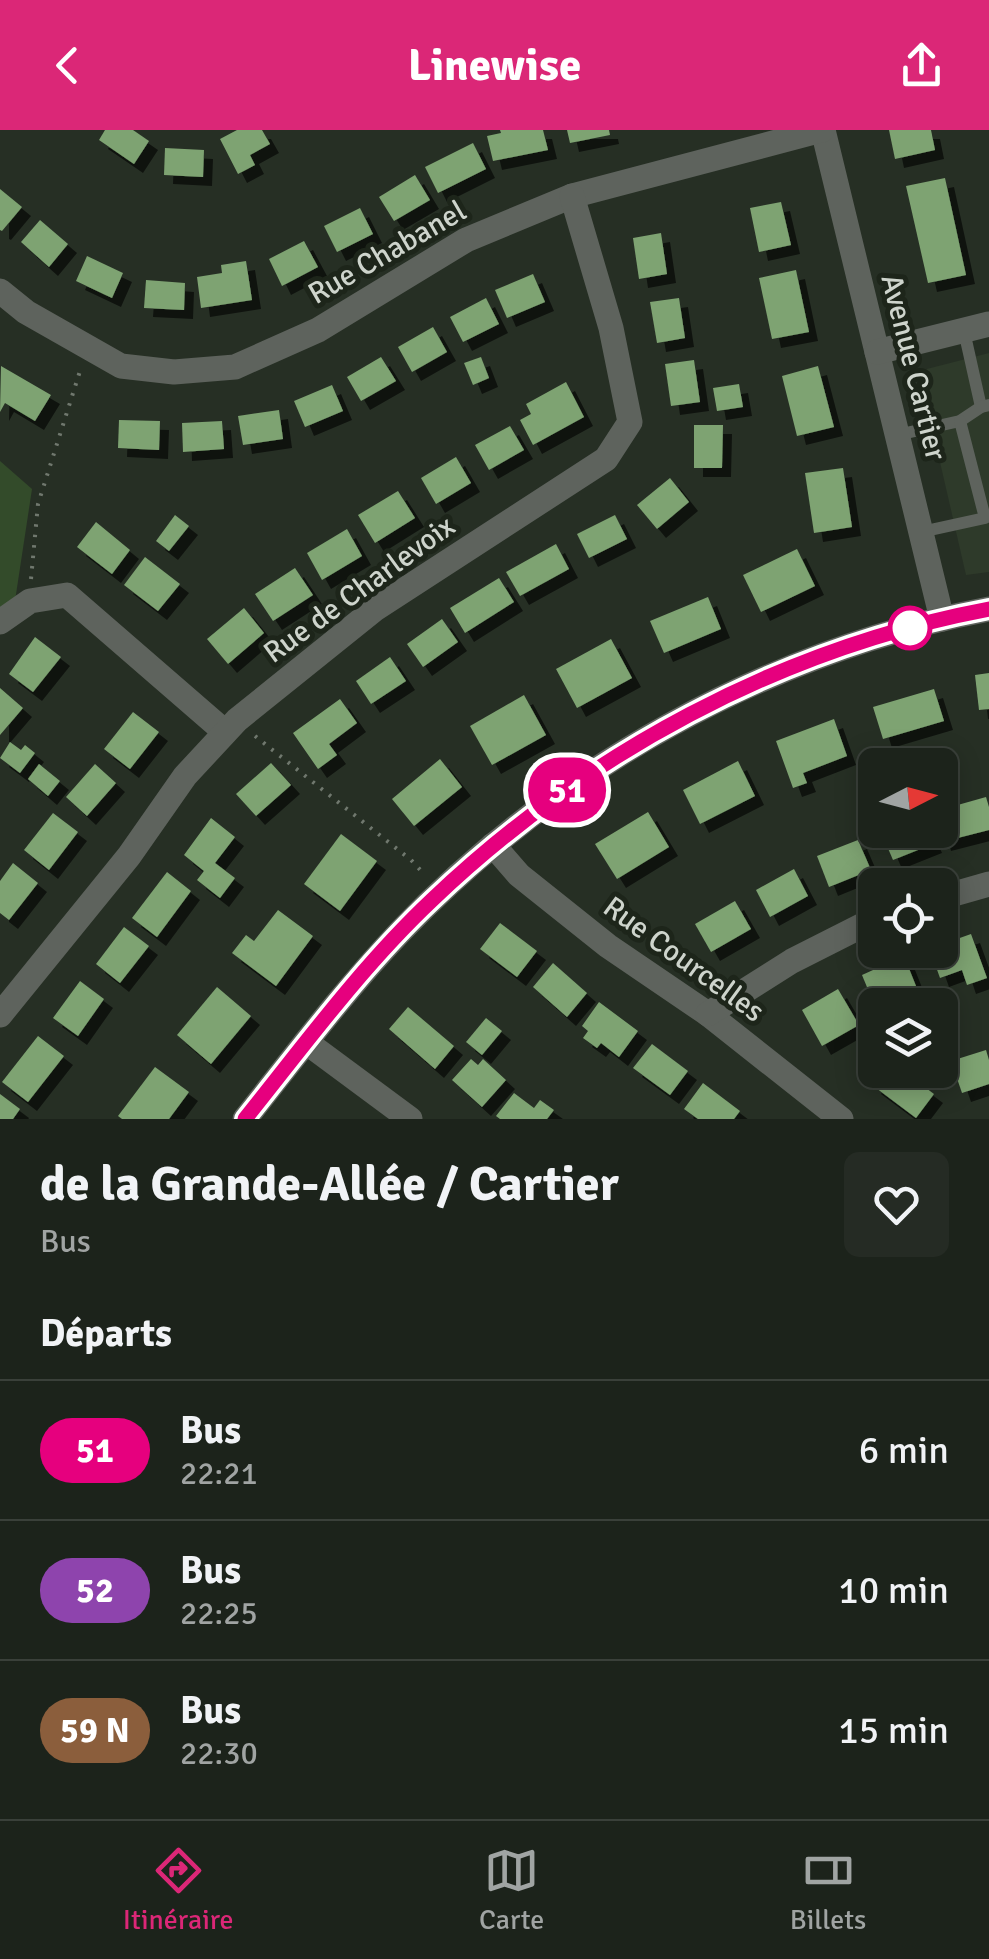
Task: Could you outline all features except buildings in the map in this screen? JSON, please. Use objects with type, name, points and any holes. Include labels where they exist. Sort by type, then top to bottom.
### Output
[{"type":"street","name":"Rue Chabanel","points":[[0,291],[26,312],[121,366],[174,372],[236,367],[318,330],[466,240],[572,196],[822,130]]},
{"type":"street","name":"Avenue Cartier","points":[[822,130],[942,619]]},
{"type":"street","name":"Rue de Charlevoix","points":[[0,1015],[129,856],[185,776],[238,732],[246,712],[374,609],[606,459],[630,422],[612,328],[572,196]]},
{"type":"street","points":[[876,352],[989,324]]},
{"type":"street","points":[[0,622],[30,600],[67,596],[238,732]]},
{"type":"street","points":[[245,1119],[306,1042],[431,900],[493,846],[586,776],[698,711],[796,666],[884,636],[989,609]]},
{"type":"street","name":"Rue Courcelles","points":[[493,846],[519,875],[594,934],[708,1014],[840,1119]]},
{"type":"street","points":[[958,893],[989,884]]},
{"type":"street","points":[[708,1014],[792,961],[858,928]]},
{"type":"street","points":[[306,1042],[410,1119]]},
{"type":"lane","points":[[897,435],[960,421],[985,406],[964,331]]},
{"type":"lane","points":[[921,532],[987,518],[960,421]]},
{"type":"path","points":[[30,600],[38,504],[88,347]]},
{"type":"path","points":[[238,732],[412,860],[424,874]]},
{"type":"shaded area","points":[[989,353],[989,572],[966,575],[919,371]]},
{"type":"green space","points":[[0,461],[32,489],[15,601],[0,620]]},
{"type":"bus line","name":"51","points":[[245,1119],[348,990],[416,916],[493,846],[586,776],[678,721],[786,670],[844,648],[989,609]]}]
